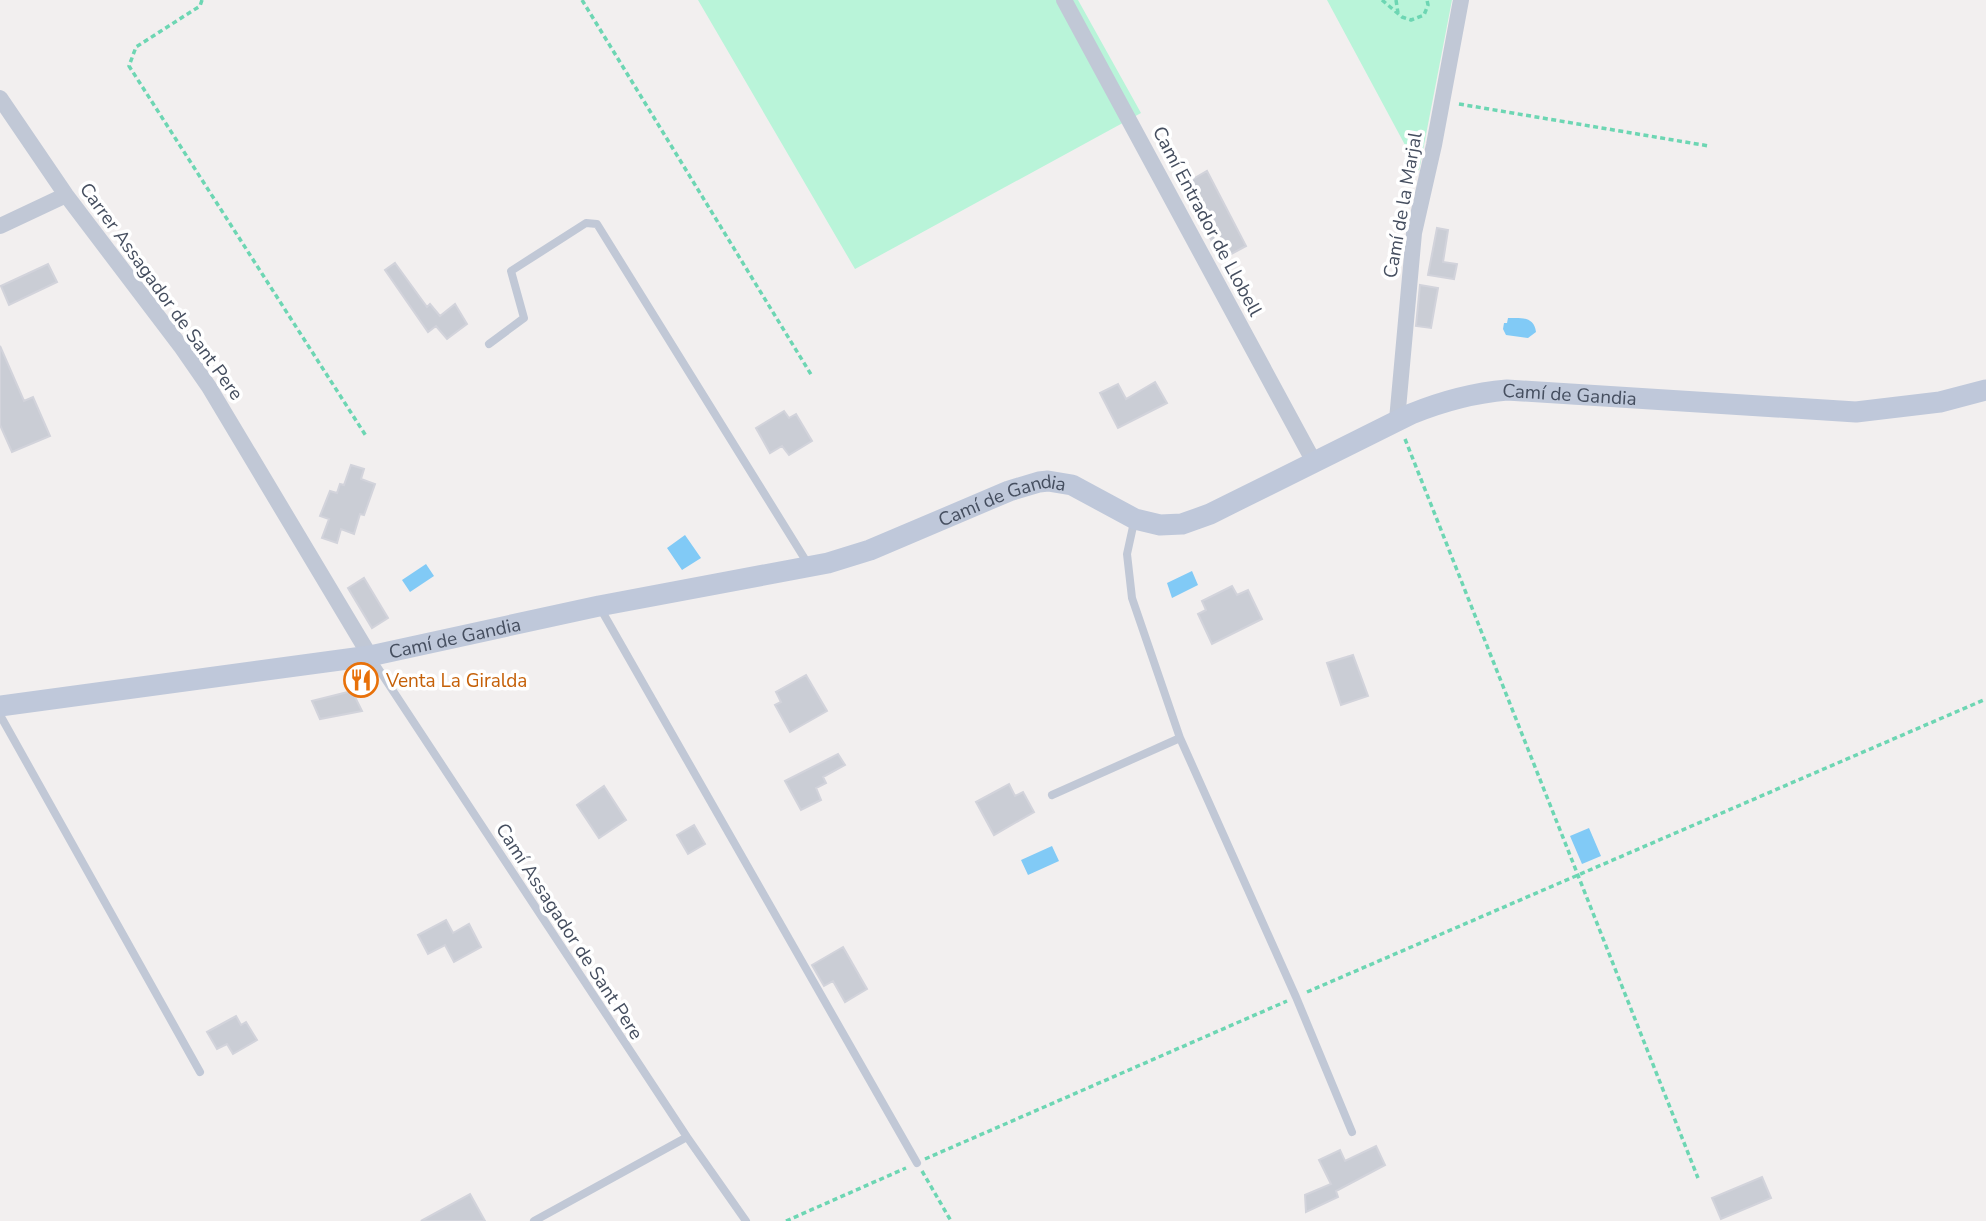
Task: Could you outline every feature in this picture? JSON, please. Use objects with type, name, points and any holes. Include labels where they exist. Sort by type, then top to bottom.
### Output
[{"type":"main road","name":"Camí de Gandia","points":[[0,706],[370,656],[599,606],[809,567],[870,550],[1009,491],[1039,482],[1072,485],[1135,519],[1171,526],[1193,522],[1397,420],[1459,396],[1507,390],[1856,412],[1940,402],[1986,390]]},
{"type":"street","name":"Camí Entrador de Llobell","points":[[1064,0],[1314,462]]},
{"type":"street","name":"Camí de la Marjal","points":[[1397,420],[1413,243],[1461,0]]},
{"type":"street","name":"Carrer Assagador de Sant Pere","points":[[0,98],[65,195],[209,387],[370,656]]},
{"type":"street","points":[[0,226],[65,195]]},
{"type":"lane","points":[[489,344],[524,318],[511,271],[586,223],[597,224],[809,567]]},
{"type":"lane","points":[[1135,519],[1128,554],[1132,598],[1180,738],[1296,997],[1352,1132]]},
{"type":"lane","points":[[599,606],[918,1163]]},
{"type":"lane","name":"Camí Assagador de Sant Pere","points":[[370,656],[687,1137],[746,1221]]},
{"type":"lane","points":[[0,715],[200,1072]]},
{"type":"lane","points":[[1052,795],[1180,738]]},
{"type":"lane","points":[[534,1221],[687,1137]]},
{"type":"path","points":[[202,0],[200,6],[136,47],[129,66],[366,436]]},
{"type":"path","points":[[582,0],[812,376]]},
{"type":"path","points":[[1382,0],[1402,17],[1411,20],[1420,18],[1426,11],[1427,0]]},
{"type":"path","points":[[1396,0],[1396,9],[1402,17]]},
{"type":"path","points":[[1443,101],[1709,146]]},
{"type":"path","points":[[1397,420],[1580,875],[1698,1178]]},
{"type":"path","points":[[786,1221],[1986,699]]},
{"type":"path","points":[[918,1163],[951,1221]]},
{"type":"green space","points":[[698,0],[1078,0],[1141,113],[855,269]]},
{"type":"green space","points":[[1327,0],[1452,0],[1419,171]]},
{"type":"water","points":[[1508,318],[1530,321],[1536,332],[1528,338],[1506,335],[1503,329]]},
{"type":"water","points":[[685,535],[701,558],[682,570],[667,548]]},
{"type":"water","points":[[426,564],[434,576],[410,592],[402,580]]},
{"type":"water","points":[[1192,571],[1198,585],[1172,598],[1167,583]]},
{"type":"water","points":[[1589,828],[1601,856],[1582,864],[1570,836]]},
{"type":"water","points":[[1052,846],[1059,861],[1028,875],[1021,860]]},
{"type":"building","points":[[1207,171],[1246,246],[1222,259],[1181,186]]},
{"type":"building","points":[[1437,228],[1448,230],[1443,262],[1457,264],[1454,279],[1428,275]]},
{"type":"building","points":[[395,263],[427,307],[430,304],[440,316],[455,304],[467,324],[447,339],[436,326],[428,332],[385,270]]},
{"type":"building","points":[[48,264],[57,282],[9,305],[1,286]]},
{"type":"building","points":[[1420,285],[1438,288],[1431,328],[1416,326]]},
{"type":"building","points":[[0,346],[24,401],[33,397],[50,436],[12,452],[0,425]]},
{"type":"building","points":[[1155,382],[1167,403],[1118,428],[1100,393],[1118,384],[1126,399]]},
{"type":"building","points":[[784,411],[789,418],[796,414],[812,441],[789,455],[782,446],[770,453],[756,428]]},
{"type":"building","points":[[351,465],[364,469],[361,479],[375,484],[364,515],[360,514],[354,534],[341,529],[337,543],[322,538],[329,519],[320,516],[330,491],[337,493],[340,484],[344,485]]},
{"type":"building","points":[[364,578],[388,618],[372,628],[348,588]]},
{"type":"building","points":[[1232,586],[1237,595],[1248,590],[1262,619],[1212,644],[1198,614],[1206,610],[1202,601]]},
{"type":"building","points":[[1353,655],[1368,696],[1341,705],[1327,663]]},
{"type":"building","points":[[806,675],[827,711],[790,732],[775,705],[781,702],[776,692]]},
{"type":"building","points":[[352,691],[362,711],[320,719],[312,701]]},
{"type":"building","points":[[838,754],[845,765],[823,777],[826,783],[816,788],[821,800],[801,810],[785,781]]},
{"type":"building","points":[[1009,784],[1015,796],[1023,792],[1034,812],[994,835],[976,802]]},
{"type":"building","points":[[604,786],[626,820],[599,838],[577,805]]},
{"type":"building","points":[[694,825],[705,844],[688,854],[677,835]]},
{"type":"building","points":[[446,920],[453,933],[469,924],[481,947],[454,962],[445,945],[428,954],[418,935]]},
{"type":"building","points":[[843,947],[867,989],[845,1002],[833,981],[824,986],[812,965]]},
{"type":"building","points":[[236,1016],[241,1025],[246,1022],[257,1040],[233,1054],[227,1044],[217,1049],[207,1032]]},
{"type":"building","points":[[1376,1146],[1385,1165],[1336,1191],[1338,1197],[1306,1212],[1305,1195],[1331,1184],[1319,1160],[1340,1150],[1345,1161]]},
{"type":"building","points":[[1762,1177],[1771,1198],[1721,1219],[1712,1198]]},
{"type":"building","points":[[470,1194],[485,1221],[421,1221]]},
{"type":"place","name":"Venta La Giralda","points":[[361,680]]}]
